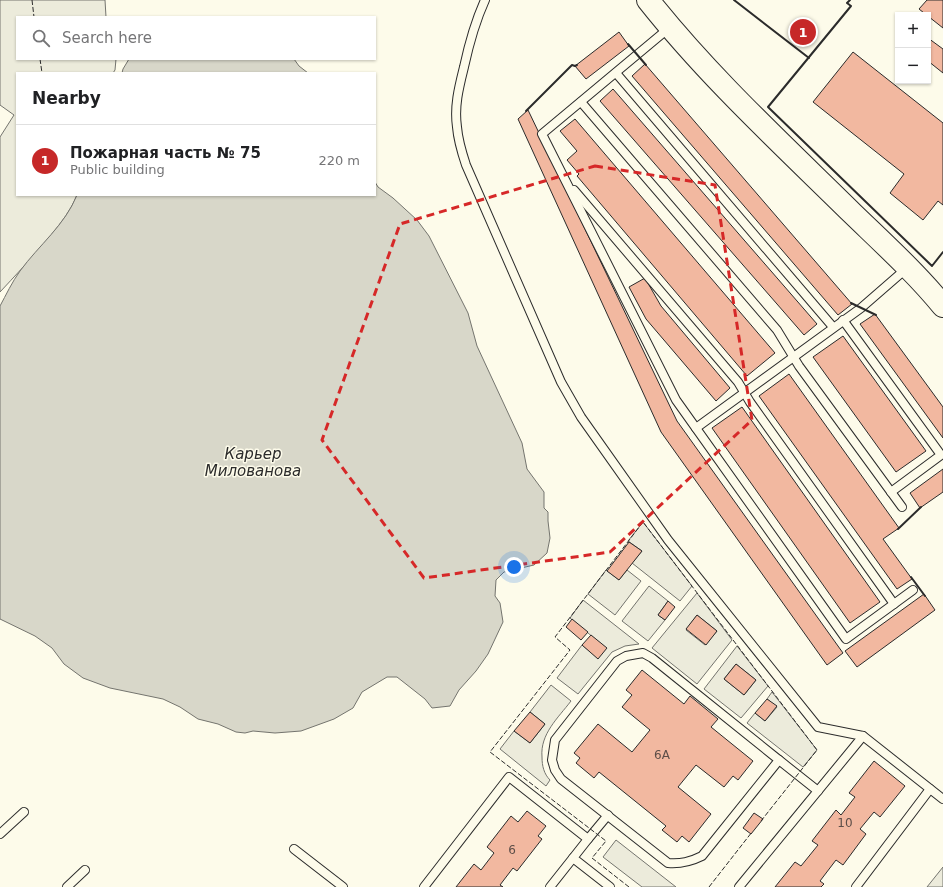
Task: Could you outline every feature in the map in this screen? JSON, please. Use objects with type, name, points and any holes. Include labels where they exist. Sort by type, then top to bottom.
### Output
[{"type":"street","points":[[648,0],[670,28],[733,96],[940,300]]},
{"type":"lane","points":[[485,0],[469,45],[458,88],[456,127],[460,147],[466,165],[561,382],[581,417],[668,540],[818,727],[863,736],[943,799]]},
{"type":"lane","points":[[670,28],[542,134],[676,400],[846,639],[913,590]]},
{"type":"lane","points":[[616,73],[833,327]]},
{"type":"lane","points":[[581,102],[777,330],[902,507]]},
{"type":"lane","points":[[566,181],[738,382],[894,604]]},
{"type":"lane","points":[[696,428],[878,294],[908,268]]},
{"type":"lane","points":[[843,320],[941,455],[891,492]]},
{"type":"lane","points":[[779,760],[702,856],[681,864],[668,863],[561,779],[555,770],[552,760],[552,750],[555,740],[617,661],[626,656],[643,653],[652,658],[818,791]]},
{"type":"lane","points":[[739,887],[863,736]]},
{"type":"lane","points":[[424,887],[509,777],[588,839]]},
{"type":"lane","points":[[856,887],[930,789]]},
{"type":"lane","points":[[0,834],[24,812]]},
{"type":"lane","points":[[550,887],[608,815]]},
{"type":"lane","points":[[294,849],[343,887]]},
{"type":"lane","points":[[573,858],[610,887]]},
{"type":"lane","points":[[66,887],[85,870]]},
{"type":"highlighted area","points":[[595,166],[715,185],[752,420],[610,552],[424,578],[322,440],[400,224]]},
{"type":"shaded area","points":[[0,0],[105,0],[106,16],[16,16],[16,60],[116,60],[114,72],[16,72],[16,196],[77,196],[66,216],[57,228],[0,292],[0,137],[14,115],[0,105]]},
{"type":"shaded area","points":[[643,522],[692,586],[680,601],[632,563],[642,551],[628,541]]},
{"type":"shaded area","points":[[606,570],[619,580],[627,570],[641,581],[615,615],[588,594]]},
{"type":"shaded area","points":[[649,586],[668,601],[658,615],[665,620],[648,641],[622,621]]},
{"type":"shaded area","points":[[697,593],[732,640],[697,684],[652,648]],"holes":[[[697,615],[717,631],[705,645],[686,630]]]},
{"type":"shaded area","points":[[583,600],[639,644],[625,646],[612,652],[578,694],[557,678],[582,645],[598,658],[606,648],[570,618]]},
{"type":"shaded area","points":[[737,646],[768,686],[741,718],[704,689]],"holes":[[[736,664],[756,680],[744,695],[724,679]]]},
{"type":"shaded area","points":[[551,685],[571,701],[551,727],[544,741],[542,749],[542,764],[550,780],[546,786],[500,749],[514,731],[530,743],[545,724],[530,712]]},
{"type":"shaded area","points":[[772,692],[817,750],[803,767],[747,723],[755,713],[765,721],[777,707],[767,699]]},
{"type":"shaded area","points":[[616,840],[676,887],[642,887],[603,857]]},
{"type":"shaded area","points":[[943,867],[943,887],[927,887]]},
{"type":"water","points":[[128,60],[295,60],[299,66],[307,72],[122,72]]},
{"type":"water","name":"Карьер Милованова","points":[[376,184],[417,220],[429,236],[468,313],[477,346],[522,443],[527,469],[544,492],[544,508],[548,512],[550,538],[547,553],[534,565],[504,572],[496,580],[495,596],[500,603],[503,622],[488,654],[476,671],[459,690],[450,706],[432,708],[425,699],[397,677],[387,677],[362,692],[353,708],[334,719],[301,731],[275,733],[253,731],[245,733],[236,732],[218,724],[198,719],[180,707],[163,699],[110,688],[83,678],[64,664],[52,648],[35,636],[0,619],[0,306],[20,271],[59,225],[72,206],[77,196],[376,196]]},
{"type":"building","points":[[927,0],[943,0],[943,28],[931,18],[931,12],[923,12],[919,9]]},
{"type":"building","points":[[619,32],[629,46],[586,79],[575,66]]},
{"type":"building","points":[[931,40],[943,49],[943,73],[931,63]]},
{"type":"building","points":[[853,52],[943,123],[943,205],[938,201],[923,220],[890,193],[904,174],[813,102]]},
{"type":"building","points":[[645,64],[852,304],[838,315],[632,76]]},
{"type":"building","points":[[613,89],[817,324],[804,335],[600,101]]},
{"type":"building","points":[[528,110],[677,421],[843,653],[827,665],[661,432],[518,119]]},
{"type":"building","points":[[575,119],[775,353],[747,376],[577,176],[579,174],[567,160],[577,151],[560,131]]},
{"type":"building","points":[[645,278],[661,306],[730,388],[716,401],[646,319],[629,287]]},
{"type":"building","points":[[875,314],[943,407],[943,438],[860,324]]},
{"type":"building","points":[[843,336],[926,451],[896,472],[813,357]]},
{"type":"building","points":[[789,374],[899,528],[883,539],[912,579],[897,589],[759,396]]},
{"type":"building","points":[[742,407],[880,602],[850,623],[712,428]]},
{"type":"building","points":[[943,469],[943,492],[920,508],[910,493]]},
{"type":"building","points":[[629,542],[642,551],[619,580],[607,571]]},
{"type":"building","points":[[924,594],[935,610],[857,667],[845,651]]},
{"type":"building","points":[[668,601],[675,607],[665,620],[658,615]]},
{"type":"building","points":[[697,615],[717,631],[706,645],[686,629]]},
{"type":"building","points":[[572,619],[588,632],[581,640],[566,627]]},
{"type":"building","points":[[591,635],[607,648],[598,659],[582,645]]},
{"type":"building","points":[[736,664],[756,680],[744,695],[724,679]]},
{"type":"building","points":[[642,670],[684,704],[690,696],[718,719],[711,727],[753,761],[738,780],[733,776],[724,787],[696,765],[678,787],[711,814],[689,842],[682,836],[677,842],[662,830],[666,826],[599,772],[594,778],[576,763],[580,758],[574,753],[598,724],[632,752],[650,730],[622,707],[632,695],[626,690]]},
{"type":"building","points":[[767,699],[777,706],[765,721],[755,713]]},
{"type":"building","points":[[530,712],[545,724],[530,743],[514,731]]},
{"type":"building","points":[[874,761],[905,786],[880,817],[874,812],[860,829],[866,834],[843,865],[836,860],[820,881],[824,884],[821,887],[775,887],[795,862],[801,866],[818,845],[812,841],[836,810],[841,815],[855,797],[849,793]]},
{"type":"building","points":[[527,811],[546,826],[538,836],[542,839],[517,871],[513,868],[500,885],[503,887],[456,887],[474,864],[481,870],[494,853],[487,847],[511,816],[518,822]]},
{"type":"building","points":[[754,813],[763,819],[751,834],[743,828]]},
{"type":"fence","points":[[32,0],[34,16]]},
{"type":"fence","points":[[40,60],[42,72]]},
{"type":"fence","points":[[629,887],[592,858],[606,841],[490,752],[570,650],[555,637],[643,522],[817,750],[761,821]]},
{"type":"fence","points":[[709,887],[752,832]]},
{"type":"wall","points":[[734,0],[809,58]]},
{"type":"wall","points":[[850,0],[847,3],[851,6],[768,107],[932,266],[943,252]]},
{"type":"wall","points":[[628,44],[646,65]]},
{"type":"wall","points":[[526,111],[572,65],[577,65]]},
{"type":"wall","points":[[851,303],[876,315]]},
{"type":"wall","points":[[898,529],[921,507]]},
{"type":"wall","points":[[911,577],[925,596]]},
{"type":"place","name":"Пожарная часть № 75","points":[[803,32]]}]
